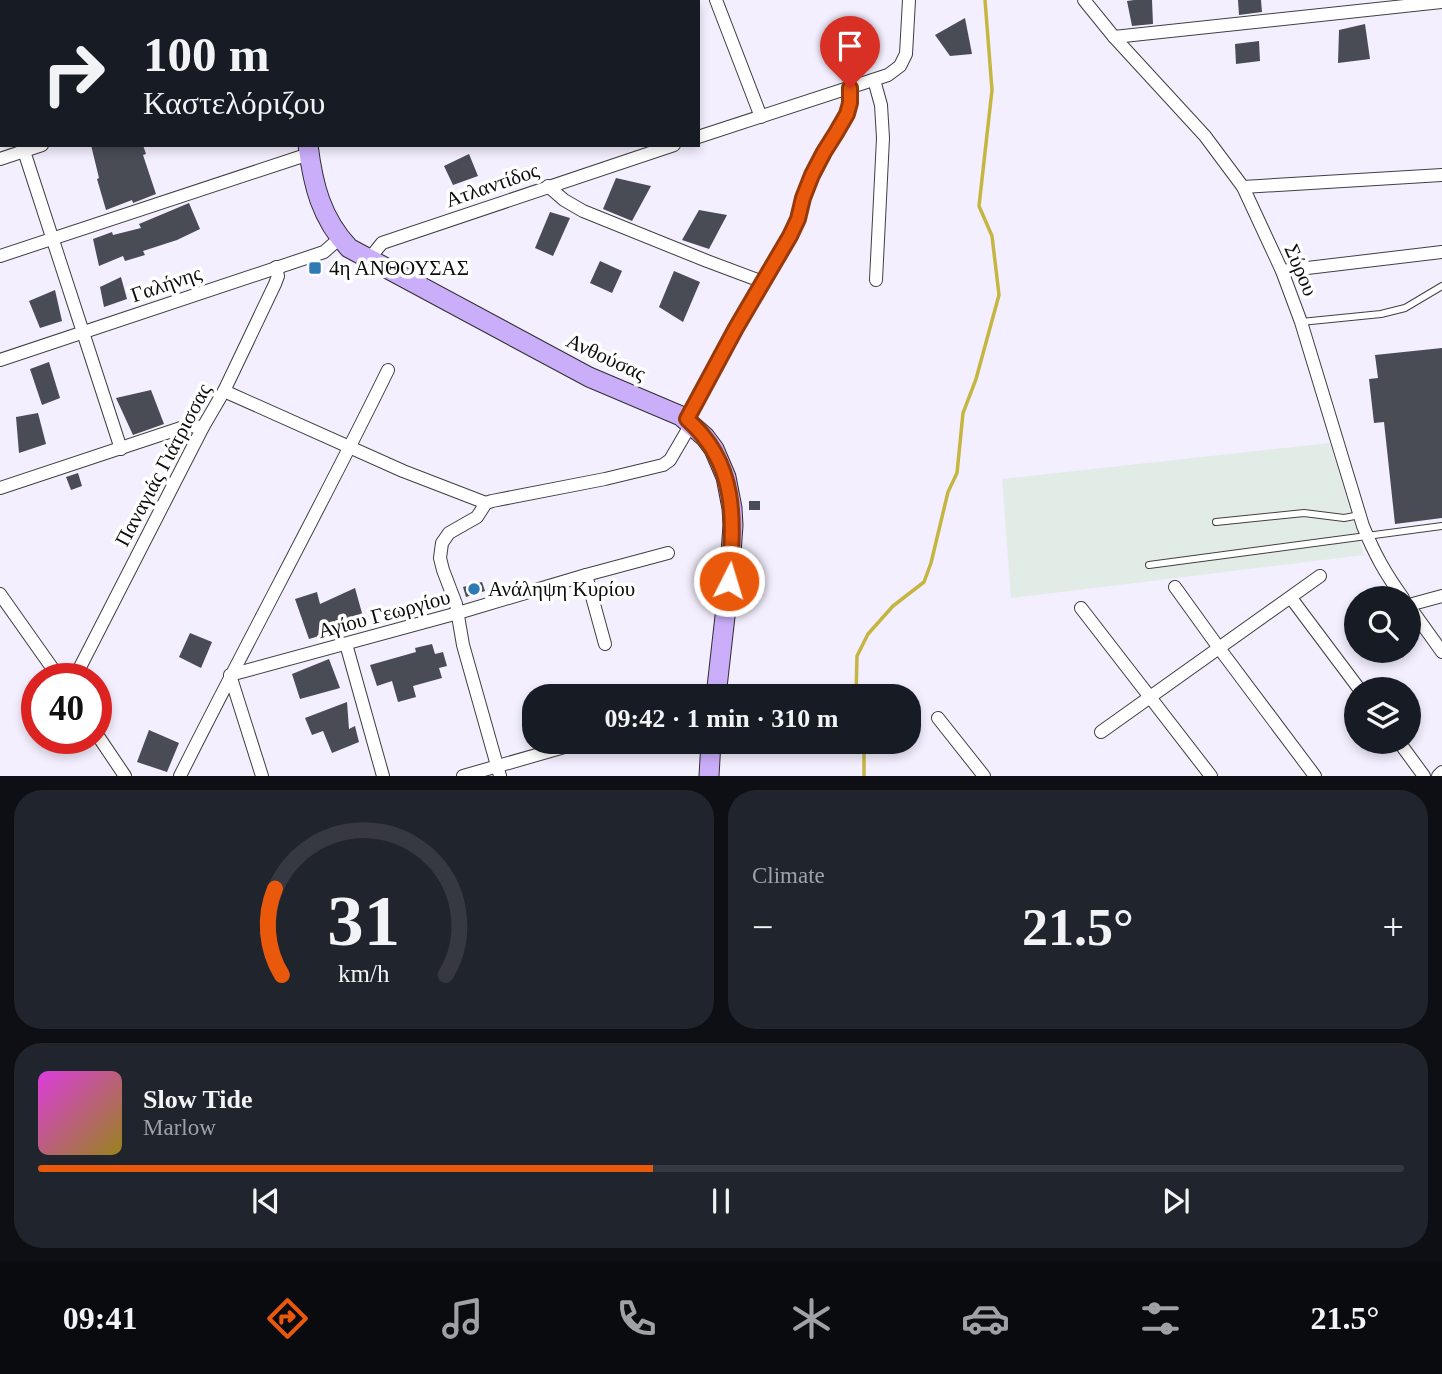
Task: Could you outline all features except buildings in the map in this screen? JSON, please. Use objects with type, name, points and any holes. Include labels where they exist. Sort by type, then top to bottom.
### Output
[{"type":"street","points":[[716,0],[761,117]]},
{"type":"street","points":[[700,136],[888,75],[900,66],[906,54],[909,0]]},
{"type":"street","name":"Σύρου","points":[[1084,0],[1114,37],[1205,136],[1243,187],[1282,271],[1301,322],[1367,535],[1376,558],[1395,586]]},
{"type":"street","points":[[1114,37],[1442,2]]},
{"type":"street","points":[[874,80],[881,105],[883,138],[876,280]]},
{"type":"street","points":[[224,391],[412,474],[486,503],[663,465],[670,460],[736,328],[798,219],[803,198],[824,152],[847,114],[850,88]]},
{"type":"street","name":"Ατλαντίδος","points":[[369,259],[382,243],[666,147]]},
{"type":"street","points":[[0,159],[23,148],[121,449]]},
{"type":"street","points":[[0,256],[309,149]]},
{"type":"street","name":"Ανθούσας","points":[[309,149],[320,203],[329,224],[349,248],[589,377],[689,421],[705,438],[721,464],[732,508],[733,533],[717,684]]},
{"type":"street","points":[[1243,187],[1442,175]]},
{"type":"street","points":[[548,186],[583,211],[763,282]]},
{"type":"street","name":"Γαλήνης","points":[[0,360],[324,251],[340,238]]},
{"type":"street","points":[[1282,271],[1442,252]]},
{"type":"street","name":"Παναγιάς Γιάτρισσας","points":[[82,663],[224,391],[275,285],[278,276],[276,267]]},
{"type":"street","points":[[180,775],[351,447],[388,370]]},
{"type":"street","points":[[0,488],[187,426],[203,428]]},
{"type":"street","points":[[486,503],[477,517],[453,530],[443,541],[440,561],[458,614],[463,645],[499,771]]},
{"type":"street","name":"Αγίου Γεωργίου","points":[[230,675],[458,614],[668,553]]},
{"type":"street","points":[[586,575],[605,644]]},
{"type":"street","points":[[1101,732],[1320,576]]},
{"type":"street","points":[[1175,586],[1315,775]]},
{"type":"street","points":[[0,594],[49,663]]},
{"type":"street","points":[[1421,602],[1442,596]]},
{"type":"street","points":[[1291,597],[1350,677]]},
{"type":"street","points":[[1082,608],[1211,775]]},
{"type":"street","points":[[1421,623],[1442,652]]},
{"type":"street","points":[[346,644],[383,775]]},
{"type":"street","points":[[230,675],[261,775]]},
{"type":"street","points":[[938,718],[984,775]]},
{"type":"street","points":[[110,754],[125,775]]},
{"type":"street","points":[[463,775],[499,771],[548,754]]},
{"type":"street","points":[[709,775],[710,754]]},
{"type":"street","points":[[1408,754],[1424,775]]},
{"type":"street","points":[[1438,775],[1442,772]]},
{"type":"lane","points":[[1301,322],[1381,314],[1405,308],[1442,286]]},
{"type":"lane","points":[[1216,522],[1304,513],[1344,518],[1360,515]]},
{"type":"lane","points":[[1149,565],[1442,526]]},
{"type":"shaded area","points":[[1330,443],[1364,555],[1011,598],[1002,479]]},
{"type":"waterway","points":[[856,684],[857,656],[868,634],[893,606],[924,582],[931,563],[948,492],[957,473],[963,413],[976,379],[999,295],[992,236],[979,206],[992,90],[985,0]]},
{"type":"waterway","points":[[864,754],[864,776]]},
{"type":"place","name":"4η ΑΝΘΟΥΣΑΣ","points":[[315,268]]},
{"type":"place","name":"Ανάληψη Κυρίου","points":[[474,589]]},
{"type":"route","points":[[729,581],[733,525],[726,478],[714,449],[687,419],[790,236],[812,175],[847,114],[850,88]]}]
